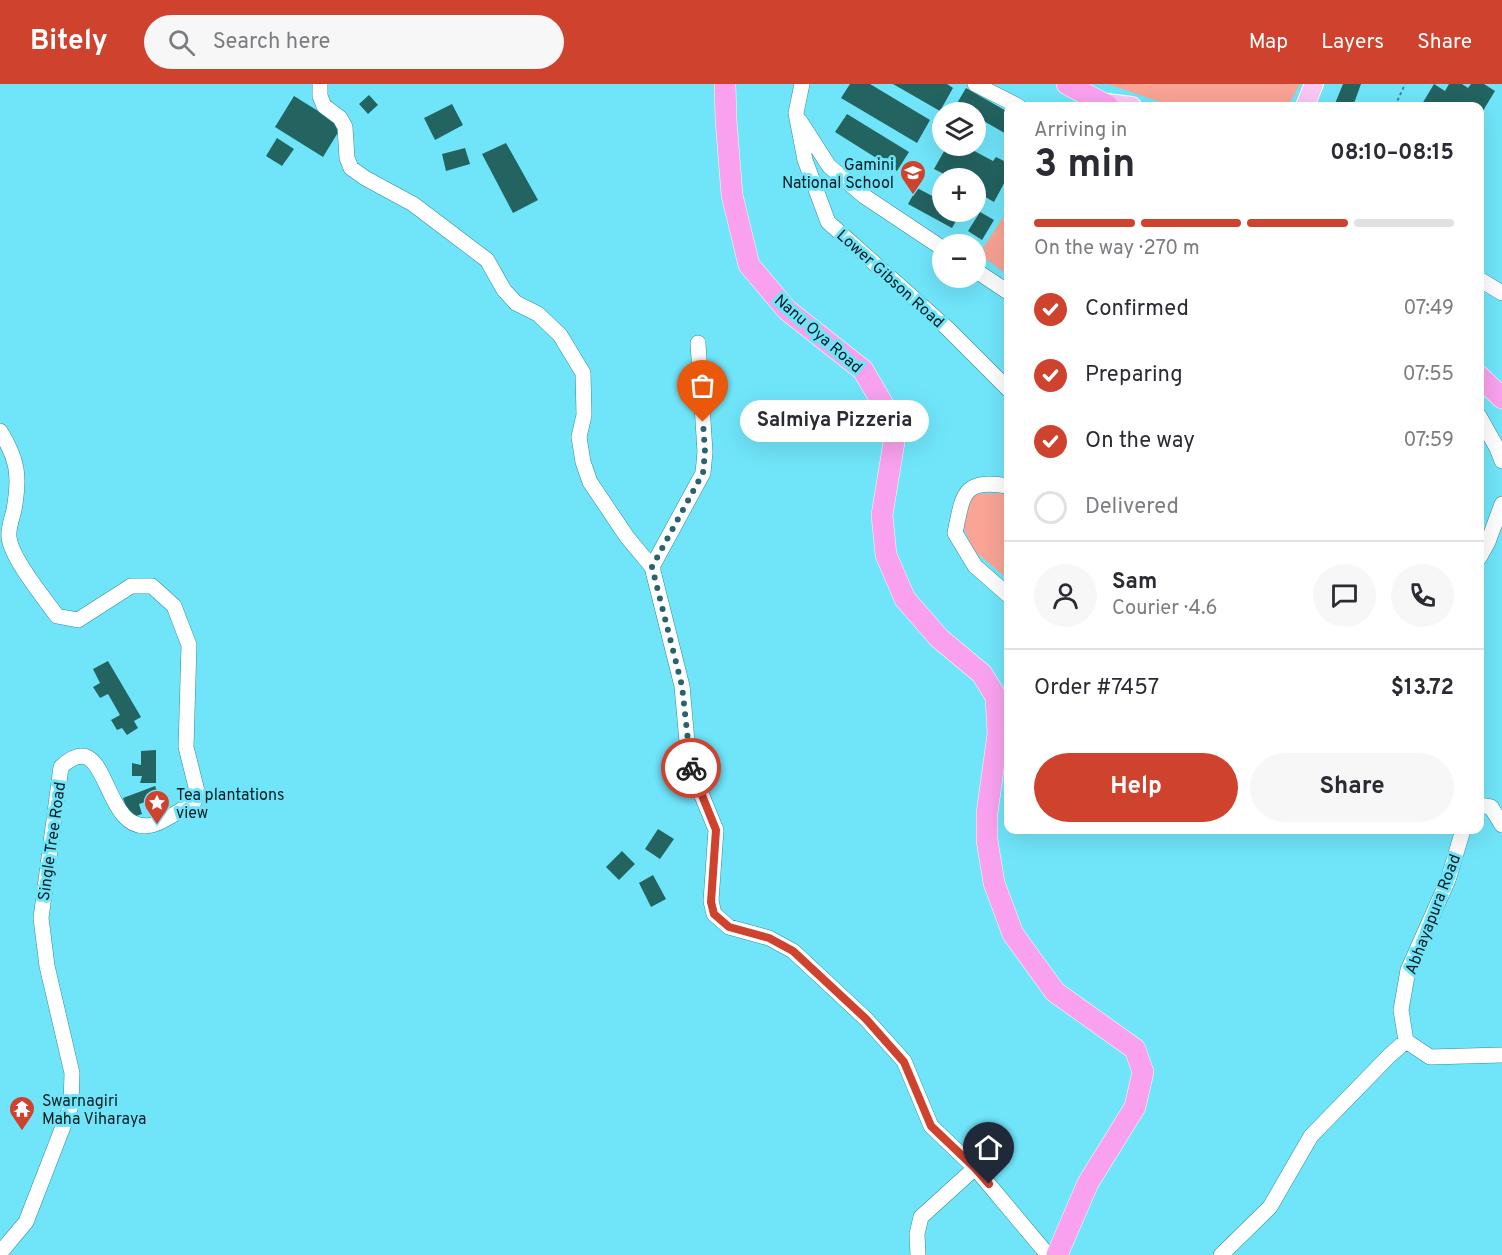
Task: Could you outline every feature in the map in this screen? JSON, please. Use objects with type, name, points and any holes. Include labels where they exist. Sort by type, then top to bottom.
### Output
[{"type":"highway","name":"Nanu Oya Road","points":[[725,84],[732,195],[750,265],[787,310],[863,370],[887,411],[894,442],[882,515],[886,555],[905,599],[939,638],[982,674],[996,697],[1003,728],[987,813],[987,840],[994,883],[1013,934],[1056,992],[1135,1049],[1143,1072],[1135,1107],[1088,1183],[1057,1255]]},
{"type":"highway","points":[[1067,84],[1100,102]]},
{"type":"highway","points":[[1484,381],[1502,398]]},
{"type":"main road","points":[[1307,102],[1314,84]]},
{"type":"street","points":[[320,84],[320,96],[324,106],[340,118],[345,127],[347,158],[351,168],[413,204],[487,260],[504,290],[516,303],[538,314],[560,334],[583,373],[584,415],[579,437],[583,462],[590,482],[627,537],[652,567],[682,686],[689,764],[716,830],[711,902],[714,914],[729,927],[769,938],[793,951],[866,1019],[904,1062],[931,1126],[975,1168],[1048,1255]]},
{"type":"street","points":[[802,84],[796,113],[829,166],[864,196],[932,241]]},
{"type":"street","points":[[975,84],[1010,102]]},
{"type":"street","name":"Lower Gibson Road","points":[[796,113],[805,160],[828,222],[947,328],[1004,385]]},
{"type":"street","points":[[986,277],[1004,289]]},
{"type":"street","points":[[1484,282],[1502,293]]},
{"type":"street","points":[[652,567],[703,473],[705,452],[698,343]]},
{"type":"street","points":[[1484,425],[1502,461]]},
{"type":"street","name":"Single Tree Road","points":[[0,430],[13,452],[17,474],[16,497],[9,537],[16,558],[57,616],[78,620],[131,586],[152,586],[174,606],[189,645],[186,747],[197,790],[194,802],[153,825],[136,825],[119,811],[96,763],[84,756],[70,759],[61,767],[41,918],[46,966],[72,1073],[71,1106],[26,1222],[1,1251]]},
{"type":"street","points":[[1004,485],[989,483],[973,486],[962,497],[955,533],[975,566],[1004,591]]},
{"type":"street","points":[[1484,549],[1502,504]]},
{"type":"street","points":[[1493,806],[1502,825]]},
{"type":"street","name":"Abhayapura Road","points":[[1406,1041],[1401,1010],[1408,970],[1448,880],[1462,834]]},
{"type":"street","points":[[1221,1255],[1270,1207],[1311,1136],[1390,1054],[1406,1041],[1430,1057],[1502,1055]]},
{"type":"street","points":[[918,1255],[916,1234],[921,1217],[930,1206],[975,1168]]},
{"type":"path","points":[[1397,102],[1405,84]]},
{"type":"shaded area","points":[[1108,84],[1300,84],[1290,102],[1160,102]]},
{"type":"shaded area","points":[[1004,216],[1004,272],[986,259],[986,243]]},
{"type":"shaded area","points":[[1004,493],[1004,576],[974,551],[962,524],[973,494]]},
{"type":"building","points":[[850,84],[870,84],[930,120],[917,143],[841,98]]},
{"type":"building","points":[[893,84],[947,84],[953,88],[945,102],[932,102],[932,106]]},
{"type":"building","points":[[1343,84],[1361,84],[1354,102],[1336,102]]},
{"type":"building","points":[[1434,84],[1445,91],[1449,84],[1462,84],[1468,88],[1471,84],[1484,84],[1495,91],[1484,109],[1484,102],[1423,102]]},
{"type":"building","points":[[966,88],[1004,110],[1004,133],[986,122],[986,102],[958,102]]},
{"type":"building","points":[[369,95],[378,105],[368,114],[359,104]]},
{"type":"building","points":[[294,96],[342,126],[323,157],[275,127]]},
{"type":"building","points":[[452,104],[463,125],[435,140],[424,118]]},
{"type":"building","points":[[847,114],[909,152],[897,171],[835,132]]},
{"type":"building","points":[[277,138],[294,149],[282,166],[266,156]]},
{"type":"building","points":[[506,143],[538,200],[513,213],[482,154]]},
{"type":"building","points":[[465,148],[470,164],[446,171],[442,154]]},
{"type":"building","points":[[941,156],[984,156],[993,161],[996,157],[1004,161],[1004,183],[994,202],[986,197],[986,168],[935,168]]},
{"type":"building","points":[[917,188],[932,196],[932,217],[908,204]]},
{"type":"building","points":[[986,215],[994,220],[986,234],[973,234],[968,231],[974,222],[986,222]]},
{"type":"building","points":[[941,222],[955,222],[952,228]]},
{"type":"building","points":[[108,661],[141,717],[134,721],[138,728],[127,735],[122,728],[117,730],[111,720],[120,715],[108,694],[100,698],[93,687],[100,683],[93,669]]},
{"type":"building","points":[[156,750],[156,783],[140,783],[142,776],[132,776],[132,763],[141,765],[141,751]]},
{"type":"building","points":[[155,786],[162,803],[152,809],[149,801],[139,804],[142,814],[130,818],[123,798]]},
{"type":"building","points":[[658,829],[674,839],[660,859],[645,849]]},
{"type":"building","points":[[622,851],[635,864],[619,880],[606,867]]},
{"type":"building","points":[[653,875],[666,899],[651,907],[639,883]]},
{"type":"way so far","points":[[691,768],[682,686],[652,567],[703,473],[705,452],[703,422]]},
{"type":"place","name":"Gamini National School","points":[[913,196]]},
{"type":"place","name":"Salmiya Pizzeria","points":[[703,422]]},
{"type":"place","name":"Tea plantations view","points":[[157,826]]},
{"type":"place","name":"Swarnagiri Maha Viharaya","points":[[22,1132]]},
{"type":"route","points":[[691,768],[716,830],[711,902],[714,914],[729,927],[769,938],[793,951],[866,1019],[904,1062],[931,1126],[989,1184]]}]
